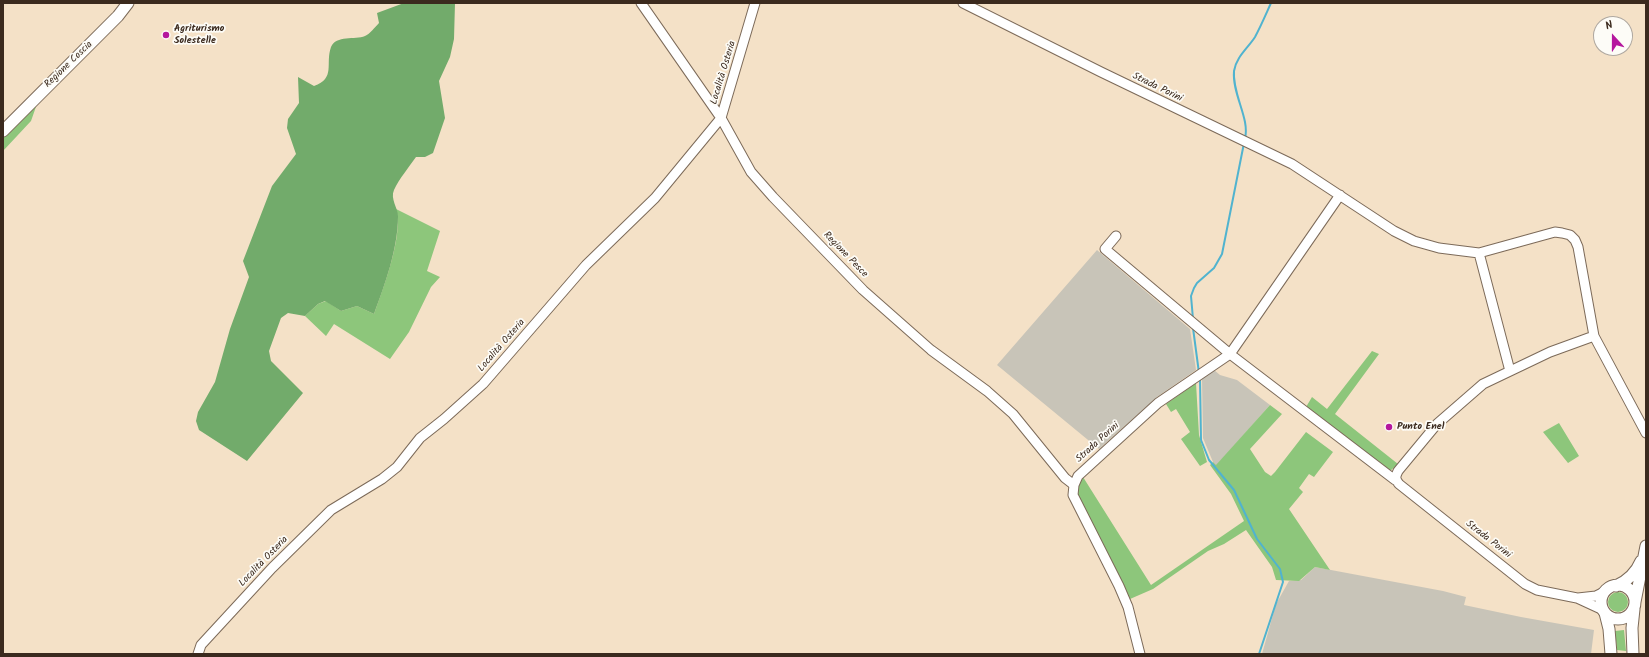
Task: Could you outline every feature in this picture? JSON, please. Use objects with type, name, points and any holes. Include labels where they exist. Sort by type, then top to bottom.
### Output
[{"type":"main road","name":"Regione Coscia","points":[[5,127],[118,16],[128,3]]},
{"type":"main road","points":[[1611,654],[1609,629],[1602,600],[1611,589],[1625,582],[1635,572],[1646,548]]},
{"type":"main road","points":[[1633,654],[1632,633],[1635,605],[1646,548]]},
{"type":"main road","points":[[1604,612],[1614,618],[1624,618],[1628,616],[1635,605],[1634,597],[1627,588],[1611,589]]},
{"type":"street","name":"Regione Pesce","points":[[641,3],[722,118],[751,172],[836,263],[868,294],[932,350],[1013,414],[1065,478],[1074,485]]},
{"type":"street","name":"Località Osteria","points":[[198,654],[201,645],[272,568],[331,510],[382,479],[397,467],[420,438],[483,384],[586,264],[655,198],[722,118],[755,3]]},
{"type":"street","name":"Strada Porini","points":[[963,3],[1244,142],[1292,164],[1394,231],[1414,241],[1439,248],[1479,253],[1554,232],[1570,235],[1578,247],[1594,336],[1646,433]]},
{"type":"street","name":"Strada Porini","points":[[1074,485],[1078,476],[1158,403],[1230,354],[1340,195]]},
{"type":"street","name":"Strada Porini","points":[[1116,236],[1105,249],[1230,354],[1396,480],[1399,484],[1525,584],[1537,590],[1577,598],[1604,612]]},
{"type":"street","points":[[1479,253],[1510,371]]},
{"type":"street","points":[[1396,480],[1398,471],[1437,424],[1483,384],[1550,352],[1594,336]]},
{"type":"street","points":[[1074,485],[1073,495],[1128,607],[1140,654]]},
{"type":"street","name":"Strada Porini","points":[[1577,598],[1596,596],[1611,589]]},
{"type":"shaded area","points":[[1097,250],[1190,329],[1196,370],[1157,397],[1099,449],[997,365]]},
{"type":"shaded area","points":[[1214,370],[1220,375],[1237,380],[1270,405],[1216,466],[1203,438],[1202,379]]},
{"type":"shaded area","points":[[1315,567],[1443,591],[1466,597],[1464,605],[1594,630],[1591,654],[1262,654],[1276,604],[1289,581],[1301,580]]},
{"type":"green space","points":[[404,3],[455,3],[454,39],[450,57],[439,81],[445,118],[433,153],[425,157],[416,157],[401,177],[394,190],[393,197],[398,213],[396,241],[386,279],[374,314],[357,306],[341,311],[325,301],[318,304],[305,316],[288,313],[281,318],[269,351],[271,361],[303,393],[247,461],[199,430],[196,421],[198,412],[215,382],[230,329],[249,277],[243,261],[272,186],[296,154],[287,128],[288,119],[299,103],[298,77],[314,86],[321,83],[327,75],[329,53],[333,43],[341,39],[367,35],[379,23],[377,13]]},
{"type":"green space","points":[[38,101],[31,121],[3,151],[3,136]]},
{"type":"green space","points":[[396,209],[440,231],[427,271],[440,277],[431,287],[409,332],[390,359],[334,324],[326,336],[305,316],[318,304],[326,301],[341,311],[357,306],[374,314],[395,247],[398,220]]},
{"type":"green space","points":[[1372,351],[1379,354],[1335,414],[1398,464],[1390,471],[1306,407],[1312,397],[1327,409]]},
{"type":"green space","points":[[1196,383],[1199,435],[1207,462],[1200,466],[1181,439],[1190,432],[1176,409],[1171,412],[1166,404]]},
{"type":"green space","points":[[1270,405],[1282,414],[1250,449],[1265,472],[1271,476],[1306,432],[1333,452],[1314,477],[1309,474],[1299,488],[1303,492],[1289,509],[1330,570],[1315,567],[1299,581],[1276,580],[1272,567],[1246,530],[1224,544],[1208,551],[1153,589],[1130,599],[1077,494],[1080,481],[1083,477],[1151,585],[1244,521],[1231,494],[1210,465],[1213,462],[1216,465]]},
{"type":"green space","points":[[1559,423],[1579,456],[1568,463],[1543,432]]},
{"type":"green space","points":[[1614,592],[1622,592],[1628,598],[1628,606],[1622,612],[1614,612],[1608,606],[1608,598]]},
{"type":"green space","points":[[1624,630],[1626,651],[1617,650],[1615,631]]},
{"type":"waterway","points":[[1245,138],[1245,123],[1234,80],[1234,71],[1237,61],[1255,37],[1271,3]]},
{"type":"waterway","points":[[1193,319],[1191,296],[1194,288],[1197,283],[1214,268],[1222,254],[1244,143]]},
{"type":"waterway","points":[[1193,328],[1199,373]]},
{"type":"waterway","points":[[1200,379],[1201,440],[1209,460],[1234,490],[1257,539],[1280,569],[1283,582],[1259,654]]},
{"type":"place","name":"Agriturismo Solestelle","points":[[166,35]]},
{"type":"place","name":"Punto Enel","points":[[1389,427]]}]
